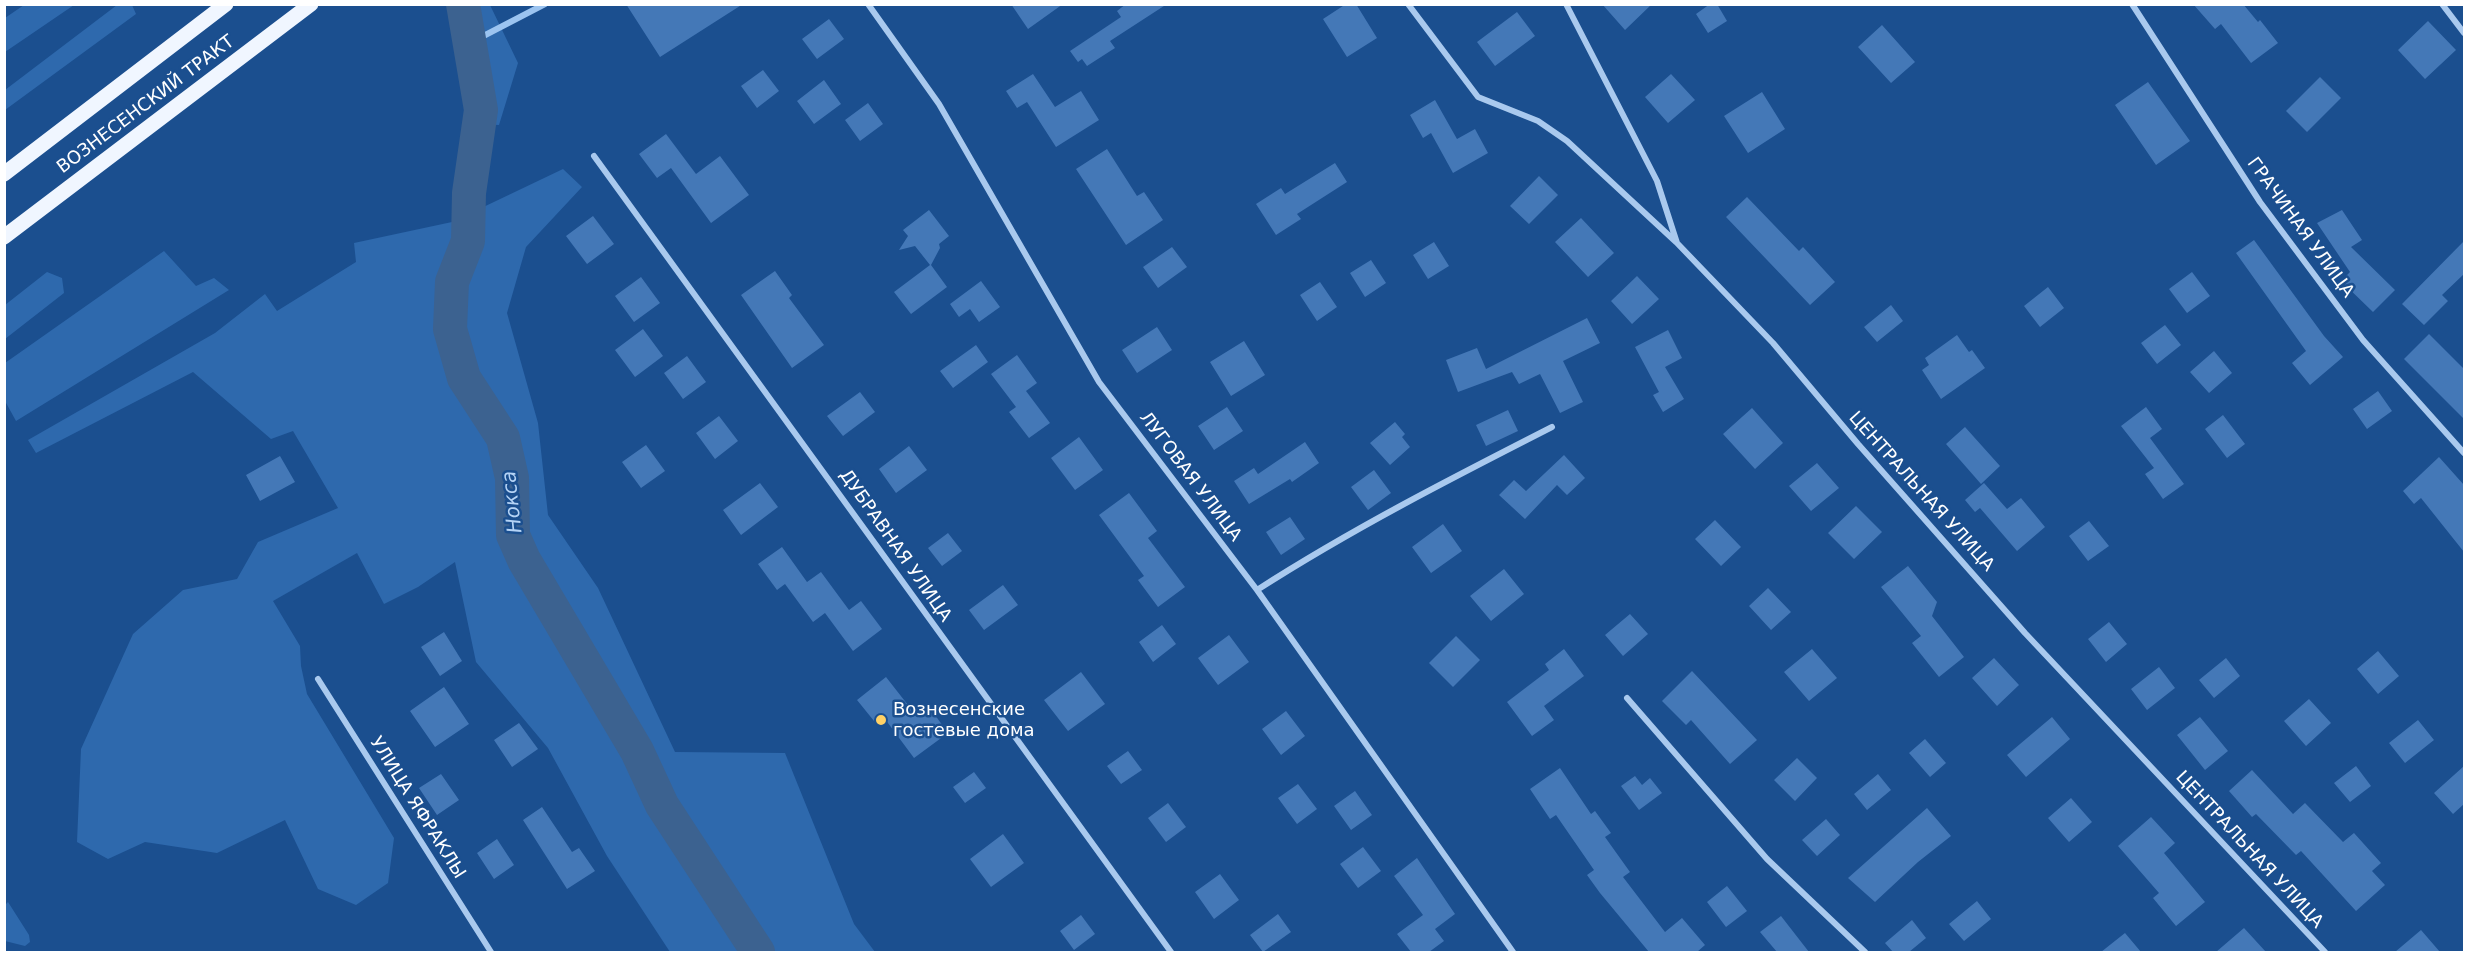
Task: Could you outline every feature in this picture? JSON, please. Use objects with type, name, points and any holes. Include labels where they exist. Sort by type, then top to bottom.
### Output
[{"type":"main road","name":"ВОЗНЕСЕНСКИЙ ТРАКТ","points":[[4,174],[226,4]]},
{"type":"main road","name":"ВОЗНЕСЕНСКИЙ ТРАКТ","points":[[4,237],[312,4]]},
{"type":"street","name":"ЛУГОВАЯ УЛИЦА","points":[[868,4],[939,104],[1099,382],[1257,590],[1513,952]]},
{"type":"street","points":[[1408,4],[1478,98],[1538,121],[1567,141],[1677,243]]},
{"type":"street","name":"ЦЕНТРАЛЬНАЯ УЛИЦА","points":[[1566,4],[1657,181],[1677,243],[1773,343],[1858,444],[2025,633],[2323,952]]},
{"type":"street","name":"ГРАЧИНАЯ УЛИЦА","points":[[2132,4],[2267,211],[2363,340],[2464,453]]},
{"type":"street","points":[[2442,4],[2464,33]]},
{"type":"street","name":"ДУБРАВНАЯ УЛИЦА","points":[[594,156],[1171,952]]},
{"type":"street","points":[[1257,590],[1313,554],[1430,489],[1552,427]]},
{"type":"street","name":"УЛИЦА ЯФРАКЛЫ","points":[[318,679],[491,952]]},
{"type":"street","points":[[1627,698],[1767,859],[1865,952]]},
{"type":"shaded area","points":[[24,5],[74,5],[5,52],[5,18]]},
{"type":"shaded area","points":[[117,5],[132,5],[136,14],[5,110],[5,90]]},
{"type":"shaded area","points":[[447,5],[490,5],[518,63],[499,125],[475,124],[462,79]]},
{"type":"shaded area","points":[[563,169],[582,187],[526,247],[507,313],[538,423],[548,515],[598,588],[675,752],[785,753],[854,924],[875,952],[670,952],[607,856],[548,748],[476,662],[455,562],[418,587],[384,604],[357,553],[273,601],[300,646],[301,666],[307,694],[394,838],[388,883],[356,905],[318,889],[285,820],[217,853],[145,842],[108,859],[77,842],[81,749],[133,634],[183,590],[237,579],[258,542],[338,508],[293,431],[271,439],[193,372],[36,453],[28,440],[215,333],[265,294],[277,311],[356,262],[354,243],[452,222]]},
{"type":"shaded area","points":[[164,251],[196,286],[214,278],[229,290],[16,421],[5,401],[5,363]]},
{"type":"shaded area","points":[[47,272],[62,278],[64,293],[5,339],[5,305]]},
{"type":"shaded area","points":[[8,902],[29,935],[30,942],[25,946],[5,941],[5,905]]},
{"type":"building","points":[[626,4],[743,4],[660,57]]},
{"type":"building","points":[[1011,4],[1063,4],[1028,29]]},
{"type":"building","points":[[1126,4],[1167,4],[1110,41],[1115,48],[1087,66],[1082,59],[1078,62],[1070,51],[1121,17],[1117,11]]},
{"type":"building","points":[[1346,4],[1356,4],[1377,38],[1347,57],[1323,19]]},
{"type":"building","points":[[1602,4],[1652,4],[1625,30]]},
{"type":"building","points":[[1710,4],[1717,4],[1727,21],[1708,33],[1696,14]]},
{"type":"building","points":[[2193,4],[2243,4],[2258,22],[2260,20],[2278,43],[2251,63],[2221,24],[2215,29]]},
{"type":"building","points":[[1517,12],[1535,36],[1495,66],[1477,42]]},
{"type":"building","points":[[829,19],[844,39],[817,59],[802,39]]},
{"type":"building","points":[[2428,21],[2456,50],[2425,79],[2398,50]]},
{"type":"building","points":[[1882,25],[1915,62],[1891,83],[1858,47]]},
{"type":"building","points":[[763,70],[779,91],[757,108],[741,86]]},
{"type":"building","points":[[1033,74],[1055,107],[1081,91],[1099,120],[1056,147],[1027,102],[1017,108],[1006,91]]},
{"type":"building","points":[[1671,74],[1695,100],[1668,123],[1645,97]]},
{"type":"building","points":[[2320,77],[2341,98],[2307,132],[2286,111]]},
{"type":"building","points":[[824,80],[841,104],[814,124],[797,101]]},
{"type":"building","points":[[2148,82],[2190,141],[2156,165],[2115,105]]},
{"type":"building","points":[[1762,92],[1785,129],[1748,153],[1724,116]]},
{"type":"building","points":[[1435,100],[1457,139],[1475,129],[1488,153],[1453,173],[1431,133],[1423,138],[1410,115]]},
{"type":"building","points":[[868,103],[883,124],[860,141],[845,120]]},
{"type":"building","points":[[666,134],[696,174],[720,156],[749,195],[711,223],[671,168],[657,178],[639,154]]},
{"type":"building","points":[[1107,149],[1137,196],[1144,192],[1163,220],[1126,245],[1076,169]]},
{"type":"building","points":[[1335,163],[1347,182],[1297,214],[1301,219],[1276,235],[1256,204],[1281,188],[1285,194]]},
{"type":"building","points":[[1539,176],[1558,195],[1529,224],[1510,206]]},
{"type":"building","points":[[1747,197],[1799,251],[1803,247],[1835,282],[1810,305],[1726,217]]},
{"type":"building","points":[[929,210],[949,236],[939,244],[940,248],[931,265],[947,287],[911,314],[894,292],[930,265],[915,246],[899,250],[908,236],[903,230]]},
{"type":"building","points":[[2342,210],[2362,240],[2351,247],[2395,290],[2373,312],[2341,281],[2350,272],[2317,223]]},
{"type":"building","points":[[593,216],[614,244],[587,264],[566,236]]},
{"type":"building","points":[[1581,218],[1614,253],[1588,277],[1555,242]]},
{"type":"building","points":[[2254,240],[2324,336],[2343,357],[2310,385],[2292,363],[2306,351],[2236,253]]},
{"type":"building","points":[[2464,241],[2464,274],[2442,295],[2448,301],[2424,325],[2402,304]]},
{"type":"building","points":[[1434,242],[1449,266],[1428,279],[1413,255]]},
{"type":"building","points":[[1172,247],[1187,267],[1158,288],[1143,267]]},
{"type":"building","points":[[1371,260],[1386,283],[1365,297],[1350,273]]},
{"type":"building","points":[[775,271],[792,295],[789,298],[824,345],[792,368],[741,295]]},
{"type":"building","points":[[2192,272],[2210,296],[2187,313],[2169,289]]},
{"type":"building","points":[[1637,276],[1659,299],[1632,324],[1611,301]]},
{"type":"building","points":[[641,277],[660,303],[634,322],[615,296]]},
{"type":"building","points":[[981,281],[1000,307],[979,322],[970,309],[959,317],[950,304]]},
{"type":"building","points":[[1320,282],[1337,307],[1317,321],[1300,295]]},
{"type":"building","points":[[2048,287],[2064,308],[2040,327],[2024,306]]},
{"type":"building","points":[[1891,305],[1903,321],[1877,342],[1864,327]]},
{"type":"building","points":[[1587,318],[1600,343],[1563,361],[1583,402],[1560,413],[1540,374],[1519,384],[1512,372],[1458,392],[1446,360],[1477,348],[1486,369]]},
{"type":"building","points":[[2165,325],[2181,345],[2157,364],[2141,343]]},
{"type":"building","points":[[1157,327],[1172,350],[1137,373],[1122,350]]},
{"type":"building","points":[[643,329],[663,356],[635,377],[615,350]]},
{"type":"building","points":[[1668,330],[1682,358],[1665,367],[1684,399],[1663,412],[1653,395],[1659,392],[1635,347]]},
{"type":"building","points":[[2429,334],[2464,369],[2464,419],[2404,359]]},
{"type":"building","points":[[1957,335],[1969,352],[1972,350],[1985,368],[1941,399],[1922,370],[1929,365],[1925,358]]},
{"type":"building","points":[[1244,341],[1265,375],[1231,396],[1210,362]]},
{"type":"building","points":[[976,345],[988,362],[953,388],[940,371]]},
{"type":"building","points":[[2214,351],[2232,373],[2209,393],[2190,372]]},
{"type":"building","points":[[1017,355],[1037,383],[1026,391],[1050,423],[1029,438],[1009,412],[1016,407],[991,374]]},
{"type":"building","points":[[687,356],[706,382],[683,399],[664,373]]},
{"type":"building","points":[[2378,391],[2392,411],[2367,429],[2353,409]]},
{"type":"building","points":[[860,392],[875,412],[843,436],[827,416]]},
{"type":"building","points":[[1227,407],[1243,431],[1214,450],[1198,426]]},
{"type":"building","points":[[2146,407],[2162,429],[2150,438],[2184,484],[2163,499],[2145,474],[2154,468],[2121,426]]},
{"type":"building","points":[[1752,408],[1783,443],[1755,469],[1723,434]]},
{"type":"building","points":[[1508,410],[1518,431],[1486,446],[1476,425]]},
{"type":"building","points":[[2223,415],[2245,444],[2227,458],[2205,429]]},
{"type":"building","points":[[719,416],[738,441],[715,459],[696,433]]},
{"type":"building","points":[[1395,422],[1405,434],[1402,437],[1410,447],[1390,465],[1370,443]]},
{"type":"building","points":[[1965,427],[2000,466],[1981,484],[1946,444]]},
{"type":"building","points":[[1079,437],[1103,470],[1075,490],[1051,458]]},
{"type":"building","points":[[1305,442],[1319,463],[1292,482],[1290,479],[1249,504],[1234,481],[1254,468],[1258,474]]},
{"type":"building","points":[[646,445],[665,471],[641,488],[622,462]]},
{"type":"building","points":[[909,446],[927,470],[896,493],[879,469]]},
{"type":"building","points":[[1564,455],[1585,478],[1567,495],[1557,485],[1525,519],[1499,495],[1514,480],[1526,491]]},
{"type":"building","points":[[280,456],[295,482],[260,501],[246,475]]},
{"type":"building","points":[[2439,457],[2464,485],[2464,552],[2421,498],[2414,504],[2403,491]]},
{"type":"building","points":[[1817,463],[1839,488],[1811,511],[1789,486]]},
{"type":"building","points":[[1374,470],[1391,493],[1368,510],[1351,487]]},
{"type":"building","points":[[760,483],[778,507],[741,535],[723,510]]},
{"type":"building","points":[[1984,483],[2007,509],[2021,498],[2045,527],[2017,551],[1980,508],[1975,512],[1965,500]]},
{"type":"building","points":[[1129,493],[1157,531],[1148,538],[1185,587],[1158,607],[1138,580],[1144,576],[1099,515]]},
{"type":"building","points":[[1856,506],[1882,532],[1854,559],[1828,533]]},
{"type":"building","points":[[1290,517],[1305,539],[1281,555],[1266,532]]},
{"type":"building","points":[[1715,520],[1741,547],[1721,566],[1695,539]]},
{"type":"building","points":[[2089,521],[2109,546],[2088,561],[2069,536]]},
{"type":"building","points":[[1443,524],[1462,551],[1431,573],[1412,547]]},
{"type":"building","points":[[948,533],[962,551],[942,566],[928,548]]},
{"type":"building","points":[[782,547],[807,582],[821,572],[849,610],[861,601],[882,629],[853,651],[825,613],[813,622],[785,584],[777,590],[758,564]]},
{"type":"building","points":[[1908,566],[1937,602],[1932,616],[1964,657],[1939,677],[1912,643],[1921,636],[1881,587]]},
{"type":"building","points":[[1504,569],[1524,594],[1491,621],[1470,596]]},
{"type":"building","points":[[1003,585],[1018,605],[984,630],[969,610]]},
{"type":"building","points":[[1768,588],[1791,612],[1771,630],[1749,606]]},
{"type":"building","points":[[1630,614],[1648,634],[1623,656],[1605,635]]},
{"type":"building","points":[[2109,622],[2127,644],[2106,662],[2088,639]]},
{"type":"building","points":[[1162,625],[1176,644],[1153,662],[1139,642]]},
{"type":"building","points":[[444,632],[462,661],[440,676],[421,647]]},
{"type":"building","points":[[1229,635],[1249,662],[1218,685],[1198,658]]},
{"type":"building","points":[[1456,636],[1480,660],[1453,687],[1429,663]]},
{"type":"building","points":[[1564,649],[1584,676],[1544,706],[1554,720],[1532,736],[1507,702],[1549,670],[1545,664]]},
{"type":"building","points":[[1812,649],[1837,678],[1809,701],[1784,672]]},
{"type":"building","points":[[2378,651],[2399,676],[2378,694],[2357,669]]},
{"type":"building","points":[[1994,658],[2019,685],[1997,706],[1972,678]]},
{"type":"building","points":[[2226,658],[2240,676],[2214,698],[2199,680]]},
{"type":"building","points":[[2159,667],[2175,688],[2147,710],[2131,689]]},
{"type":"building","points":[[1692,671],[1757,740],[1730,764],[1691,720],[1686,725],[1662,701]]},
{"type":"building","points":[[1081,672],[1105,704],[1068,731],[1044,700]]},
{"type":"building","points":[[886,677],[915,714],[927,704],[948,733],[914,758],[882,715],[874,721],[857,700]]},
{"type":"building","points":[[444,687],[469,724],[435,747],[410,711]]},
{"type":"building","points":[[2309,699],[2331,723],[2306,746],[2284,721]]},
{"type":"building","points":[[1286,711],[1305,736],[1281,755],[1262,729]]},
{"type":"building","points":[[2052,717],[2070,739],[2026,777],[2007,755]]},
{"type":"building","points":[[2200,717],[2228,751],[2205,770],[2177,735]]},
{"type":"building","points":[[2418,720],[2434,740],[2405,763],[2389,743]]},
{"type":"building","points":[[519,723],[538,749],[512,767],[494,740]]},
{"type":"building","points":[[1925,739],[1946,763],[1930,777],[1909,753]]},
{"type":"building","points":[[1128,751],[1142,770],[1121,784],[1107,766]]},
{"type":"building","points":[[1797,758],[1817,778],[1795,801],[1774,780]]},
{"type":"building","points":[[2356,766],[2371,786],[2350,802],[2334,783]]},
{"type":"building","points":[[2464,766],[2464,804],[2453,814],[2434,793]]},
{"type":"building","points":[[1560,768],[1591,814],[1595,811],[1611,833],[1605,837],[1630,872],[1623,877],[1665,932],[1682,918],[1705,945],[1697,952],[1649,952],[1600,893],[1587,875],[1594,870],[1556,815],[1550,819],[1530,789]]},
{"type":"building","points":[[2252,770],[2293,814],[2305,803],[2343,842],[2354,833],[2381,863],[2372,871],[2385,885],[2356,911],[2301,851],[2296,855],[2256,814],[2252,817],[2229,791]]},
{"type":"building","points":[[974,772],[986,788],[965,803],[953,787]]},
{"type":"building","points":[[441,774],[459,800],[437,815],[419,788]]},
{"type":"building","points":[[1878,774],[1891,790],[1867,810],[1854,794]]},
{"type":"building","points":[[1635,776],[1642,785],[1650,778],[1662,793],[1639,810],[1621,786]]},
{"type":"building","points":[[1298,784],[1317,809],[1297,824],[1278,798]]},
{"type":"building","points":[[1355,791],[1372,815],[1351,830],[1334,806]]},
{"type":"building","points":[[2071,798],[2092,822],[2069,842],[2048,818]]},
{"type":"building","points":[[1168,803],[1186,827],[1166,842],[1148,818]]},
{"type":"building","points":[[542,807],[572,852],[579,848],[595,871],[567,889],[523,820]]},
{"type":"building","points":[[1927,808],[1951,836],[1918,862],[1875,902],[1848,878]]},
{"type":"building","points":[[2151,817],[2175,843],[2164,853],[2205,902],[2176,926],[2153,898],[2159,893],[2118,846]]},
{"type":"building","points":[[1826,819],[1840,835],[1817,856],[1802,840]]},
{"type":"building","points":[[1003,834],[1024,863],[991,887],[970,859]]},
{"type":"building","points":[[497,839],[514,865],[494,879],[477,853]]},
{"type":"building","points":[[1363,847],[1381,871],[1358,888],[1340,864]]},
{"type":"building","points":[[1417,858],[1455,914],[1435,929],[1444,941],[1429,952],[1411,952],[1397,934],[1423,915],[1394,876]]},
{"type":"building","points":[[1220,874],[1239,900],[1214,919],[1195,892]]},
{"type":"building","points":[[1727,886],[1747,911],[1726,927],[1707,902]]},
{"type":"building","points":[[1977,901],[1991,919],[1964,941],[1949,924]]},
{"type":"building","points":[[1278,914],[1291,932],[1263,952],[1250,935]]},
{"type":"building","points":[[1081,915],[1095,934],[1074,950],[1060,931]]},
{"type":"building","points":[[1781,916],[1809,952],[1777,952],[1760,932]]},
{"type":"building","points":[[1912,920],[1926,938],[1909,952],[1893,952],[1885,943]]},
{"type":"building","points":[[2244,928],[2266,952],[2216,952]]},
{"type":"building","points":[[2421,930],[2440,952],[2395,952]]},
{"type":"building","points":[[2125,933],[2141,952],[2101,952]]},
{"type":"waterway","name":"Нокса","points":[[463,4],[481,110],[469,193],[468,241],[452,282],[450,329],[464,378],[503,438],[512,478],[513,535],[524,560],[637,751],[662,805],[758,952]]},
{"type":"waterway","points":[[468,44],[545,4]]},
{"type":"place","name":"Вознесенские гостевые дома","points":[[881,720]]}]
